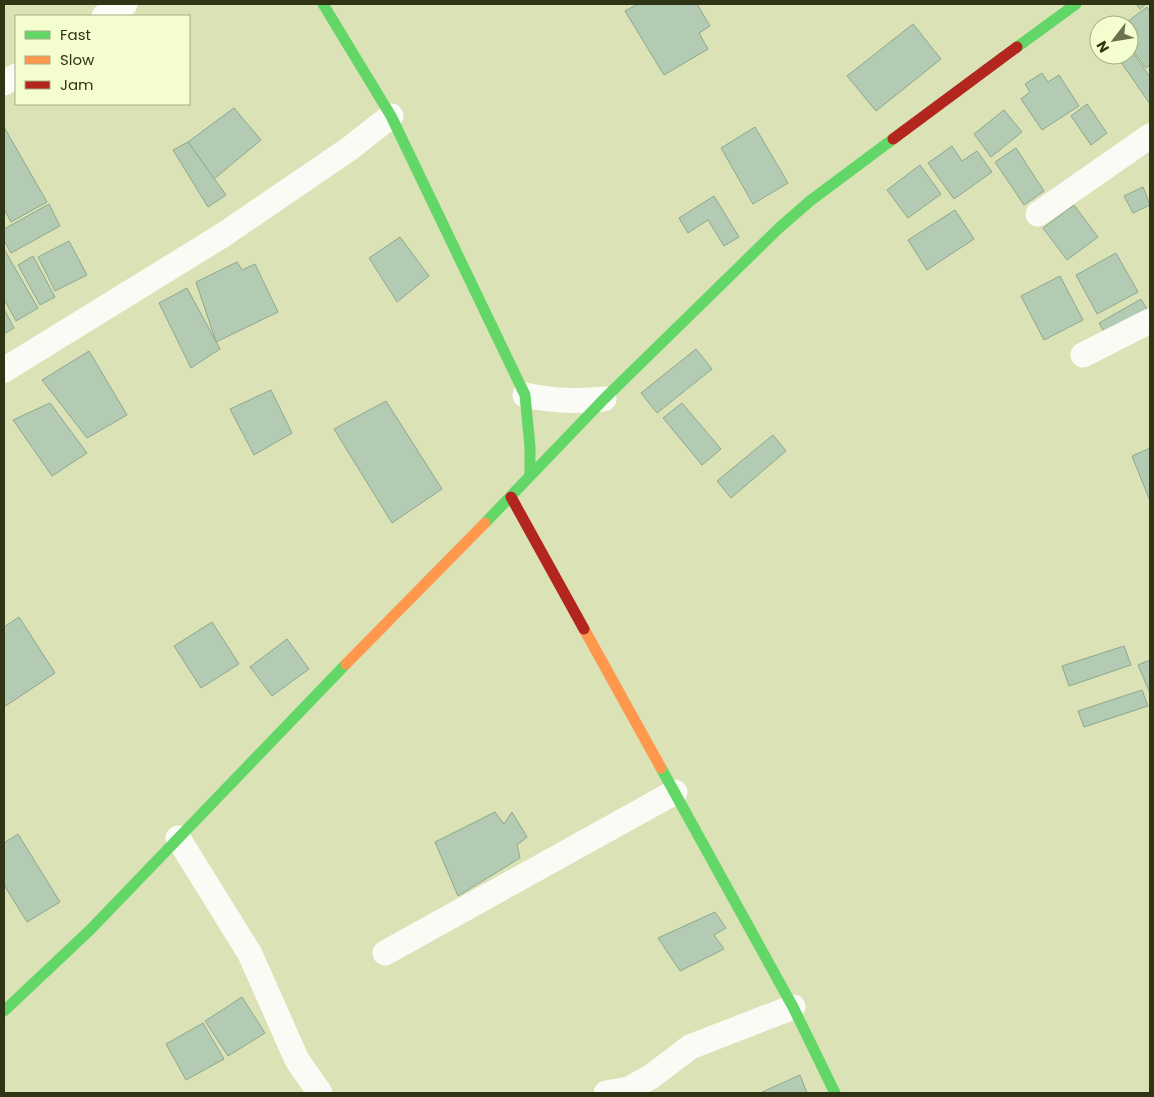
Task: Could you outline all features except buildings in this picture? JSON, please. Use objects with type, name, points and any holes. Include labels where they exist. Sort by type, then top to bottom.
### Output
[{"type":"street","points":[[106,15],[126,4]]},
{"type":"street","points":[[324,4],[391,116],[525,395],[530,447],[530,475]]},
{"type":"street","points":[[4,1011],[90,930],[318,692],[511,497],[604,399],[779,228],[810,201],[1076,4]]},
{"type":"street","points":[[4,83],[15,77]]},
{"type":"street","points":[[4,370],[224,235],[349,149],[391,116]]},
{"type":"street","points":[[1038,214],[1150,136]]},
{"type":"street","points":[[1083,355],[1150,320]]},
{"type":"street","points":[[525,395],[551,400],[581,402],[604,399]]},
{"type":"street","points":[[511,497],[793,1007],[836,1093]]},
{"type":"street","points":[[385,953],[674,792]]},
{"type":"street","points":[[178,838],[250,954],[297,1060],[320,1093]]},
{"type":"street","points":[[606,1093],[629,1088],[652,1076],[696,1044],[793,1007]]},
{"type":"traffic: fast","points":[[323,4],[391,116],[525,395],[530,447],[530,475]]},
{"type":"traffic: fast","points":[[1017,47],[1076,4]]},
{"type":"traffic: fast","points":[[485,523],[604,399],[779,228],[810,201],[893,139]]},
{"type":"traffic: fast","points":[[4,1011],[90,930],[346,664]]},
{"type":"traffic: fast","points":[[661,768],[793,1007],[835,1093]]},
{"type":"traffic: slow","points":[[346,664],[485,523]]},
{"type":"traffic: slow","points":[[584,629],[661,768]]},
{"type":"traffic: jam","points":[[893,139],[1017,47]]},
{"type":"traffic: jam","points":[[511,497],[584,629]]}]
